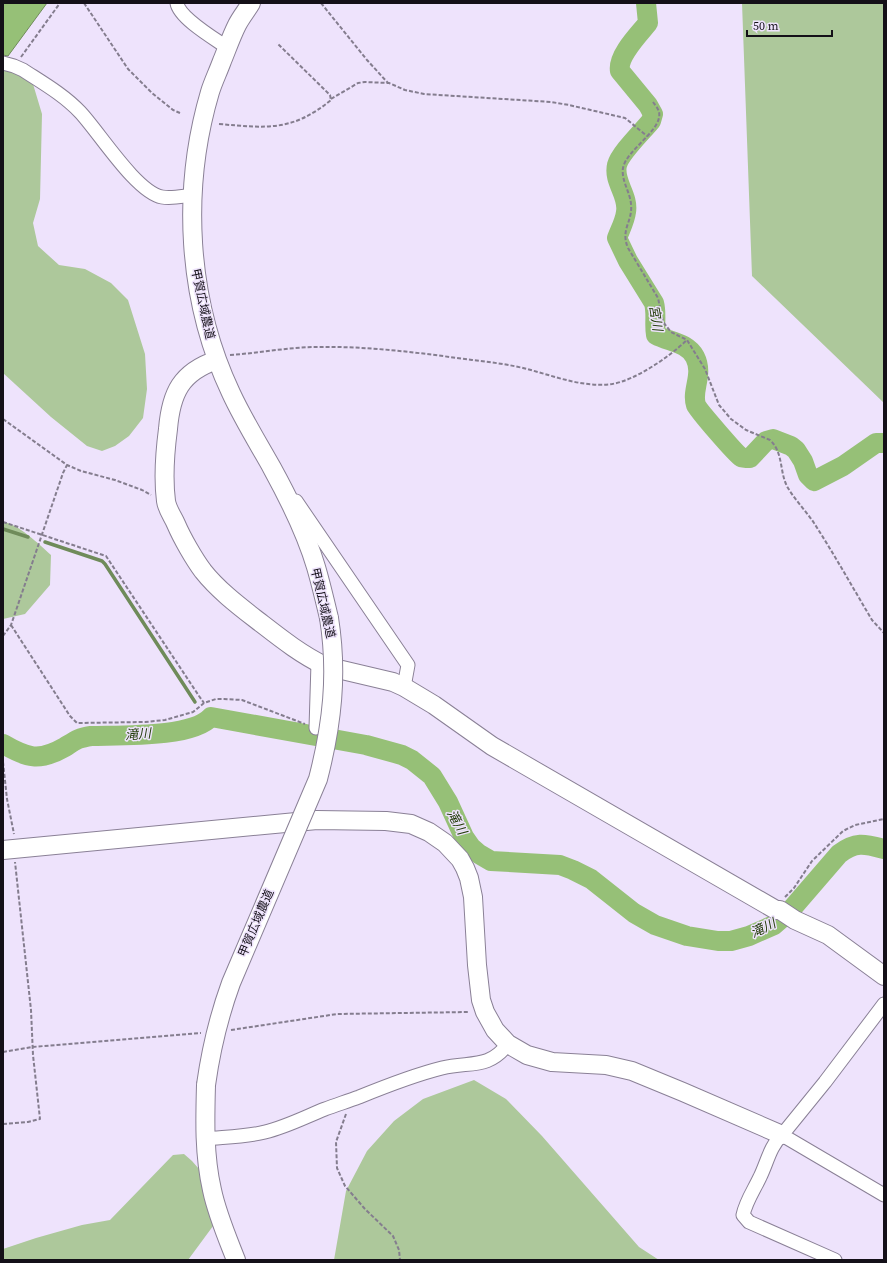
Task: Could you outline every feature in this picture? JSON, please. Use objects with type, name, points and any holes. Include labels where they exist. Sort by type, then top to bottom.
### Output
[{"type":"street","points":[[177,3],[178,10],[181,13],[228,48]]},
{"type":"street","name":"甲賀広域農道","points":[[236,1260],[224,1231],[212,1190],[205,1139],[206,1085],[214,1038],[221,1010],[231,983],[318,779],[326,749],[332,705],[334,668],[329,618],[316,566],[305,538],[273,469],[245,422],[216,358],[202,312],[193,255],[194,165],[201,128],[210,91],[237,24],[251,3]]},
{"type":"street","points":[[9,65],[23,70],[74,106],[103,139],[129,174],[152,193],[163,197],[193,195]]},
{"type":"street","points":[[216,358],[191,373],[179,385],[169,411],[165,462],[166,503],[179,531],[203,571],[232,600],[288,644],[318,663],[393,682],[404,687],[434,705],[492,746],[776,910],[828,935],[884,976]]},
{"type":"street","points":[[273,469],[300,506],[408,665],[404,687]]},
{"type":"street","points":[[316,728],[318,663]]},
{"type":"street","points":[[9,850],[317,820],[386,821],[411,824],[442,840],[457,855],[465,868],[473,897],[477,965],[481,1000],[485,1012],[495,1030],[508,1044],[527,1055],[552,1062],[606,1065],[632,1071],[782,1135],[884,1195]]},
{"type":"street","points":[[835,1260],[749,1222],[743,1215],[745,1206],[760,1178],[775,1141],[782,1135],[825,1082],[884,1004]]},
{"type":"street","points":[[205,1139],[264,1132],[284,1126],[421,1074],[456,1065],[489,1061],[497,1056],[508,1044]]},
{"type":"path","points":[[9,65],[60,3]]},
{"type":"path","points":[[84,3],[128,69],[152,93],[173,110],[180,113]]},
{"type":"path","points":[[321,3],[367,60],[389,83]]},
{"type":"path","points":[[277,43],[330,96],[331,99]]},
{"type":"path","points":[[219,124],[263,127],[286,125],[308,117],[320,110],[331,99],[358,83],[369,82],[389,83],[405,90],[424,94],[551,102],[569,105],[620,117],[638,128],[647,136]]},
{"type":"path","points":[[653,102],[660,114],[656,124],[631,154],[623,168],[624,179],[631,203],[631,212],[624,240],[658,298],[663,322],[666,327],[671,332],[686,340],[704,369],[719,405],[731,419],[746,430],[770,440],[773,443],[780,454],[784,478],[788,488],[814,522],[872,620],[884,632]]},
{"type":"path","points":[[216,358],[305,347],[359,348],[499,363],[521,367],[586,384],[603,385],[620,382],[647,369],[679,348],[686,340]]},
{"type":"path","points":[[3,419],[67,466],[115,480],[142,490],[166,503]]},
{"type":"path","points":[[3,636],[11,624],[41,534],[63,473],[67,466]]},
{"type":"path","points":[[3,522],[106,556],[204,703]]},
{"type":"path","points":[[11,624],[70,716],[77,723],[145,722],[165,720],[193,712],[204,703],[216,699],[242,700],[316,728]]},
{"type":"path","points":[[3,762],[7,799],[9,850],[16,874],[31,1010],[32,1047],[40,1119],[28,1122],[3,1124]]},
{"type":"path","points":[[789,917],[783,899],[794,888],[812,861],[843,831],[855,825],[884,819]]},
{"type":"path","points":[[225,1031],[337,1014],[485,1012]]},
{"type":"path","points":[[3,1052],[32,1047],[202,1033]]},
{"type":"path","points":[[351,1100],[336,1142],[337,1168],[346,1186],[365,1210],[393,1236],[399,1250],[400,1260]]},
{"type":"shaded area","points":[[3,3],[47,3],[8,56],[3,55]]},
{"type":"shaded area","points":[[742,3],[884,3],[884,403],[752,276]]},
{"type":"shaded area","points":[[3,69],[13,71],[33,84],[42,114],[40,199],[33,223],[38,246],[59,265],[85,269],[111,283],[128,300],[145,354],[147,389],[143,418],[129,436],[115,446],[102,451],[87,446],[51,417],[3,373]]},
{"type":"shaded area","points":[[3,522],[9,523],[21,530],[35,540],[51,555],[50,585],[25,614],[3,619]]},
{"type":"shaded area","points":[[474,1080],[506,1099],[542,1136],[639,1247],[659,1260],[334,1260],[346,1191],[367,1151],[394,1121],[423,1099]]},
{"type":"shaded area","points":[[184,1154],[214,1186],[216,1222],[188,1260],[3,1260],[3,1249],[82,1225],[110,1220],[173,1155]]},
{"type":"waterway","name":"宮川","points":[[646,3],[648,23],[625,52],[620,65],[620,71],[648,105],[653,114],[651,121],[622,154],[617,165],[617,177],[626,206],[625,219],[617,238],[628,261],[654,303],[656,335],[683,345],[692,352],[695,357],[698,370],[695,394],[696,405],[717,432],[741,457],[750,458],[766,441],[773,439],[791,446],[796,450],[803,461],[808,475],[814,481],[843,466],[876,443],[884,443]]},
{"type":"waterway","points":[[3,529],[28,537]]},
{"type":"waterway","points":[[45,542],[102,561],[105,564],[195,702]]},
{"type":"waterway","name":"滝川","points":[[3,744],[26,755],[48,755],[75,741],[91,736],[136,735],[172,732],[188,729],[202,724],[211,717],[366,745],[402,755],[412,760],[432,776],[448,802],[464,837],[471,847],[491,861],[560,865],[591,879],[634,913],[655,925],[687,936],[718,941],[731,941],[749,936],[774,925],[789,912],[839,854],[845,850],[856,845],[866,845],[884,849]]}]
